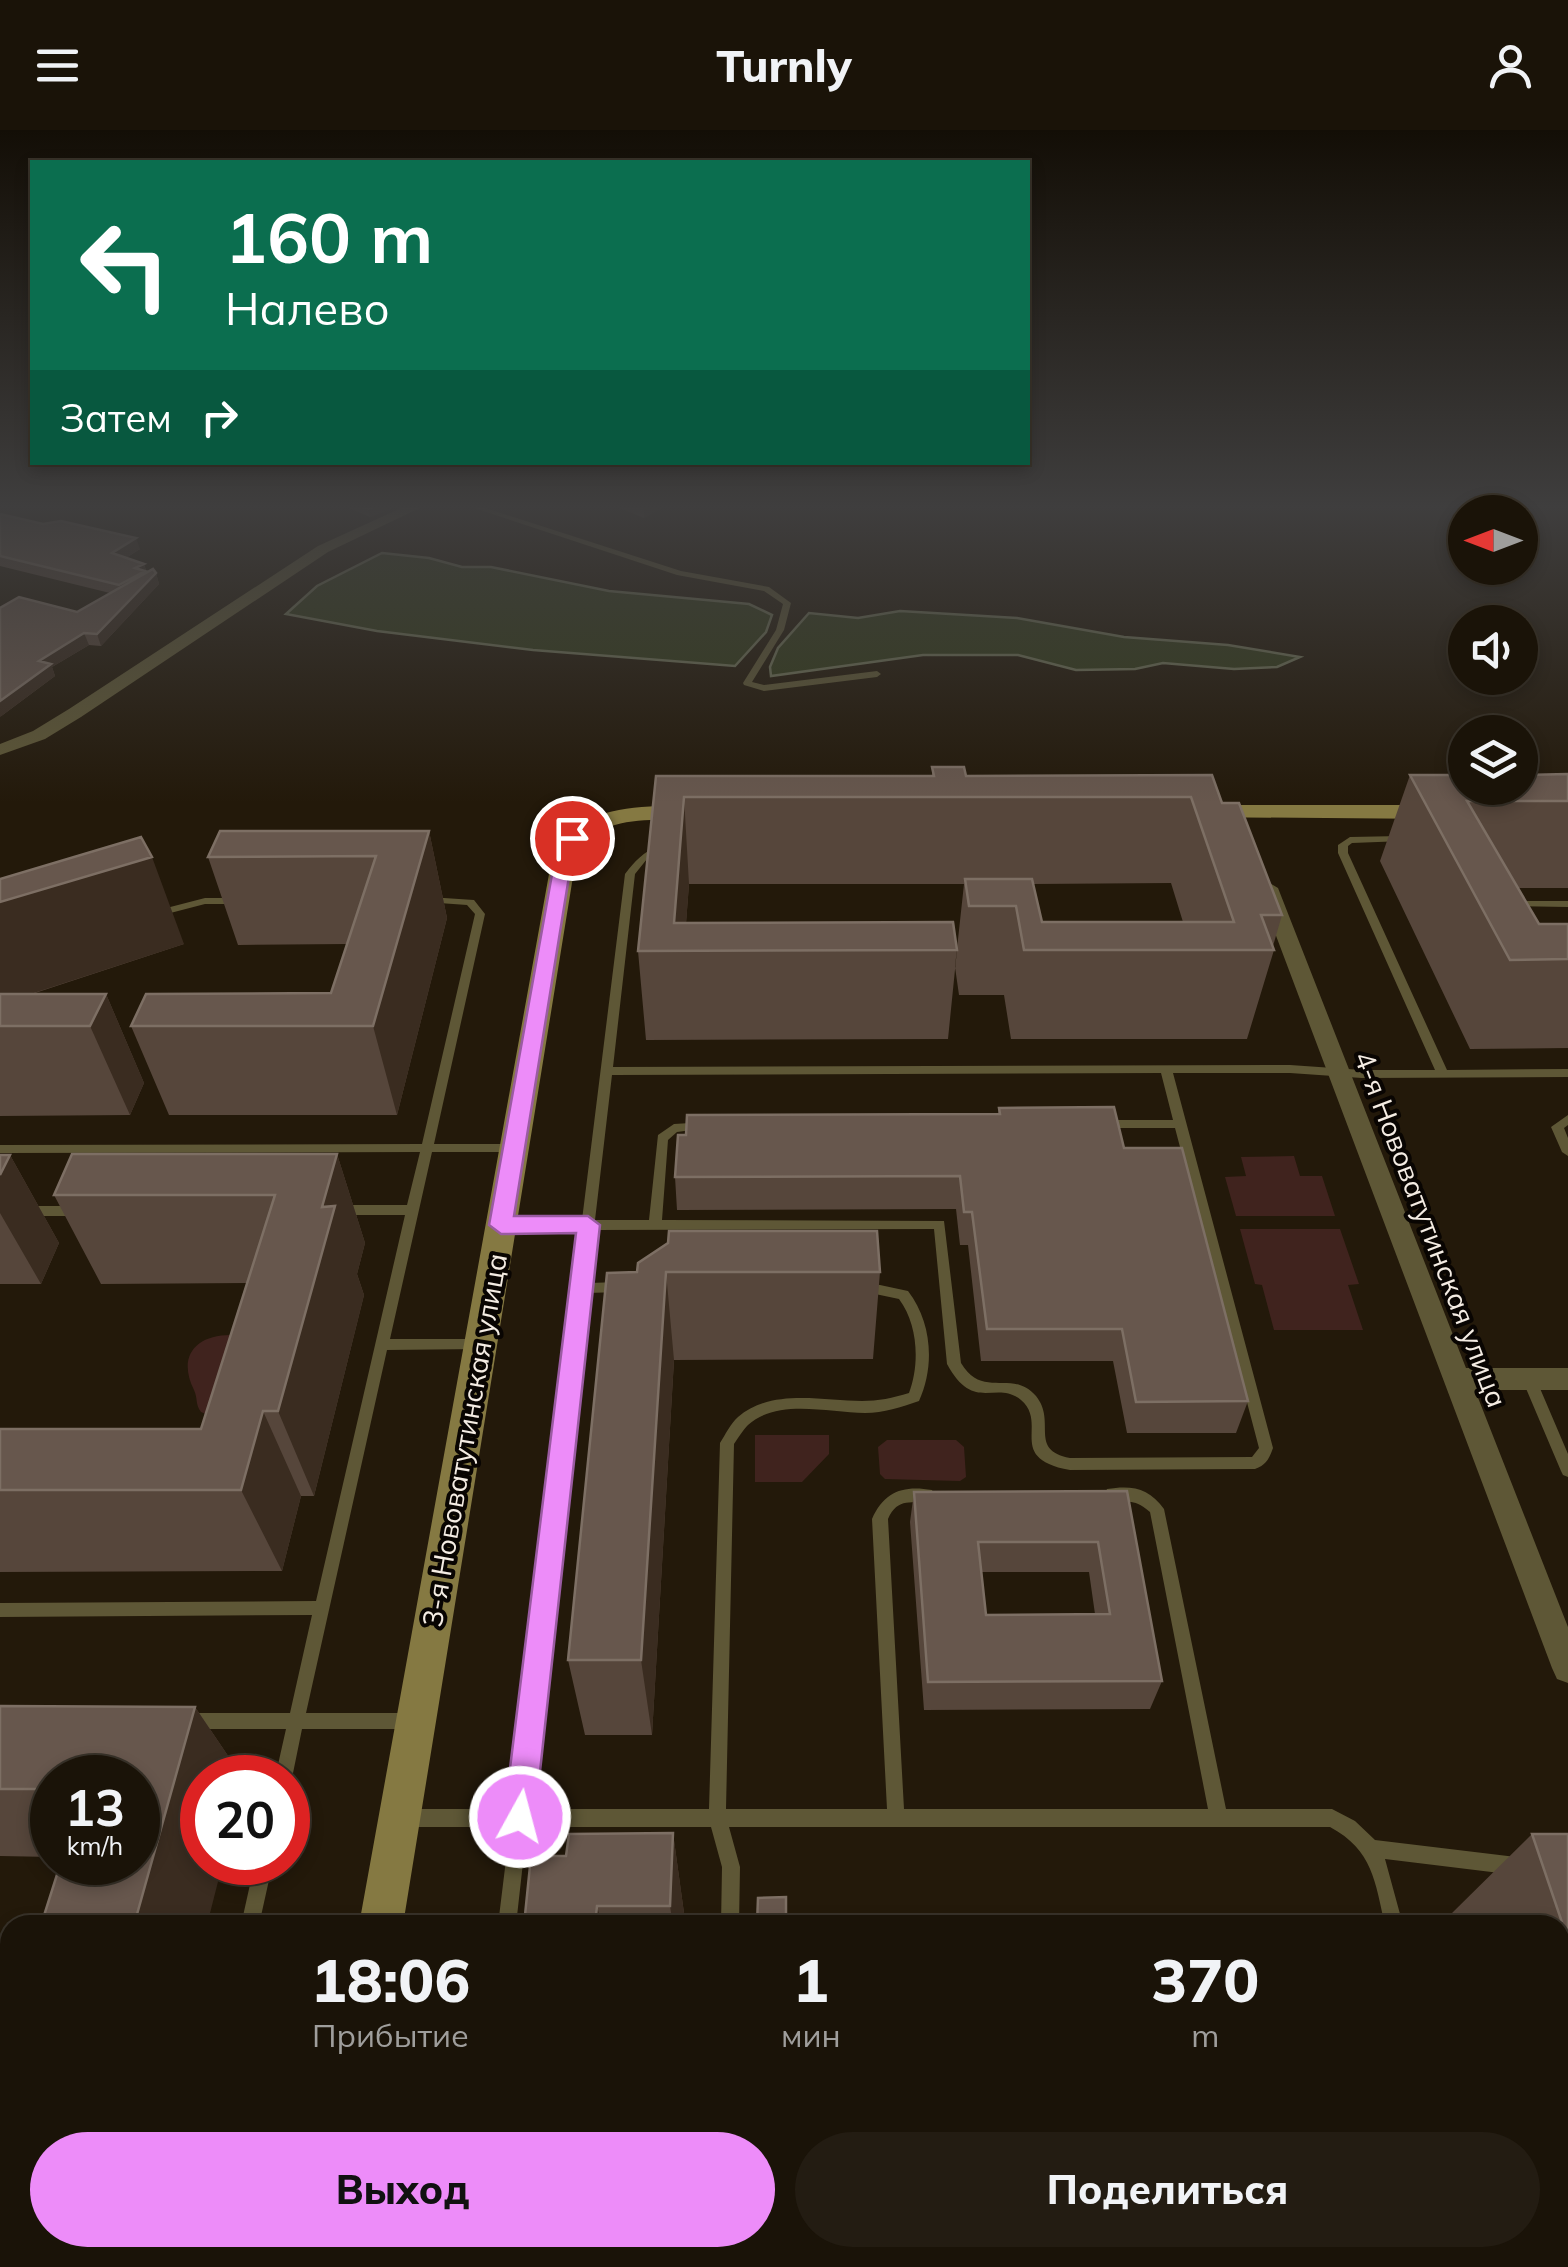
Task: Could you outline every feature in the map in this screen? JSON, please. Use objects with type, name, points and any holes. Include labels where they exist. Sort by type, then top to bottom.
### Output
[{"type":"street","points":[[0,750],[75,713],[240,604]]},
{"type":"street","points":[[1181,812],[1453,812]]},
{"type":"street","points":[[1238,812],[1248,838]]},
{"type":"street","name":"3-я Нововатутинская улица","points":[[384,1915],[564,852],[572,838],[600,820],[633,814],[712,814]]},
{"type":"street","name":"4-я Нововатутинская улица","points":[[1260,870],[1568,1668]]},
{"type":"street","points":[[1457,1379],[1568,1379]]},
{"type":"lane","points":[[787,604],[780,630],[747,683],[764,688],[877,674]]},
{"type":"lane","points":[[1421,838],[1350,840],[1343,853],[1443,1074]]},
{"type":"lane","points":[[508,1915],[630,874],[644,857],[664,847]]},
{"type":"lane","points":[[289,1755],[480,914],[478,908],[461,900],[418,900]]},
{"type":"lane","points":[[137,920],[205,901],[250,901]]},
{"type":"lane","points":[[1495,904],[1568,904]]},
{"type":"lane","points":[[606,1070],[1568,1073]]},
{"type":"lane","points":[[501,1225],[940,1224],[954,1364],[961,1379],[970,1386],[1017,1391],[1028,1397],[1034,1405],[1040,1449],[1048,1459],[1070,1464],[1255,1463],[1266,1448],[1166,1070]]},
{"type":"lane","points":[[1568,1119],[1557,1127],[1568,1152]]},
{"type":"lane","points":[[1084,1124],[1180,1124]]},
{"type":"lane","points":[[655,1225],[662,1138],[674,1128],[727,1125]]},
{"type":"lane","points":[[0,1149],[514,1148]]},
{"type":"lane","points":[[317,1210],[412,1210]]},
{"type":"lane","points":[[0,1211],[90,1211]]},
{"type":"lane","points":[[730,1915],[731,1867],[717,1816],[727,1443],[734,1428],[758,1410],[782,1405],[903,1403],[914,1397],[923,1381],[917,1315],[912,1303],[894,1290],[840,1287]]},
{"type":"lane","points":[[581,1288],[641,1288]]},
{"type":"lane","points":[[382,1344],[480,1344]]},
{"type":"lane","points":[[1529,1379],[1568,1471]]},
{"type":"lane","points":[[896,1816],[880,1519],[883,1507],[894,1498],[944,1494]]},
{"type":"lane","points":[[1092,1494],[1140,1495],[1157,1509],[1218,1815]]},
{"type":"lane","points":[[0,1610],[322,1608]]},
{"type":"lane","points":[[179,1721],[416,1722]]},
{"type":"lane","points":[[400,1818],[1332,1818],[1350,1826],[1374,1849],[1391,1915]]},
{"type":"lane","points":[[1374,1849],[1483,1864],[1530,1866]]},
{"type":"lane","points":[[252,1915],[259,1885]]},
{"type":"shaded area","points":[[297,604],[746,604],[772,615],[766,632],[735,666],[533,650],[377,631],[286,614]]},
{"type":"shaded area","points":[[900,611],[1017,618],[1124,637],[1228,645],[1300,657],[1277,667],[1234,669],[1163,663],[1135,669],[1076,670],[1018,655],[923,655],[771,676],[770,667],[778,648],[809,613],[858,618]]},
{"type":"shaded area","points":[[1294,1156],[1300,1176],[1322,1176],[1335,1216],[1236,1216],[1225,1177],[1246,1176],[1241,1157]]},
{"type":"shaded area","points":[[1240,1229],[1340,1229],[1359,1284],[1348,1285],[1363,1330],[1274,1330],[1262,1285],[1255,1284]]},
{"type":"shaded area","points":[[233,1335],[206,1414],[199,1409],[189,1378],[189,1357],[193,1349],[209,1338]]},
{"type":"shaded area","points":[[755,1435],[829,1435],[829,1454],[802,1482],[755,1482]]},
{"type":"shaded area","points":[[887,1440],[956,1440],[964,1447],[966,1477],[960,1481],[885,1479],[880,1474],[878,1447]]},
{"type":"building","points":[[7,604],[45,604],[77,612],[92,604],[126,604],[97,634],[84,633],[39,661],[51,664],[0,701],[0,608]]},
{"type":"building","points":[[932,767],[964,767],[966,776],[1212,775],[1222,803],[1239,803],[1282,915],[1261,915],[1274,950],[1024,950],[1016,906],[969,906],[965,879],[1032,879],[1042,922],[1234,922],[1191,797],[684,797],[674,923],[953,922],[957,950],[638,951],[656,776],[934,776]]},
{"type":"building","points":[[1568,774],[1568,801],[1538,801],[1538,775]]},
{"type":"building","points":[[1410,775],[1448,775],[1448,805],[1469,805],[1539,924],[1568,924],[1568,959],[1510,960]]},
{"type":"building","points":[[220,831],[429,831],[373,1026],[131,1026],[146,994],[331,993],[376,856],[208,857]]},
{"type":"building","points":[[141,837],[152,857],[0,902],[0,879]]},
{"type":"building","points":[[0,994],[106,994],[90,1026],[0,1026]]},
{"type":"building","points":[[1114,1107],[1124,1148],[1182,1148],[1248,1401],[1136,1402],[1122,1329],[987,1329],[972,1212],[964,1212],[960,1176],[675,1177],[678,1135],[686,1135],[687,1115],[1000,1114],[999,1108]]},
{"type":"building","points":[[72,1154],[337,1154],[322,1207],[335,1206],[278,1411],[263,1411],[241,1490],[0,1490],[0,1429],[201,1429],[275,1195],[54,1195]]},
{"type":"building","points":[[0,1155],[10,1155],[0,1175]]},
{"type":"building","points":[[669,1231],[877,1231],[880,1272],[666,1272],[641,1660],[568,1660],[607,1273],[637,1272],[638,1263],[668,1243]]},
{"type":"building","points":[[1127,1491],[1162,1681],[928,1682],[914,1492]],"holes":[[[978,1542],[1098,1542],[1110,1614],[986,1615]]]},
{"type":"building","points":[[0,1706],[195,1707],[160,1832],[160,1755],[30,1755],[30,1789],[0,1789]]},
{"type":"building","points":[[673,1833],[670,1906],[597,1906],[596,1915],[525,1915],[531,1856],[566,1856],[569,1834]]},
{"type":"building","points":[[1532,1834],[1568,1834],[1568,1915],[1560,1915]]},
{"type":"building","points":[[54,1885],[145,1885],[137,1915],[44,1915]]},
{"type":"building","points":[[786,1897],[786,1915],[757,1915],[758,1898]]},
{"type":"route","points":[[520,1817],[588,1225],[501,1225],[564,852],[572,838]]}]
